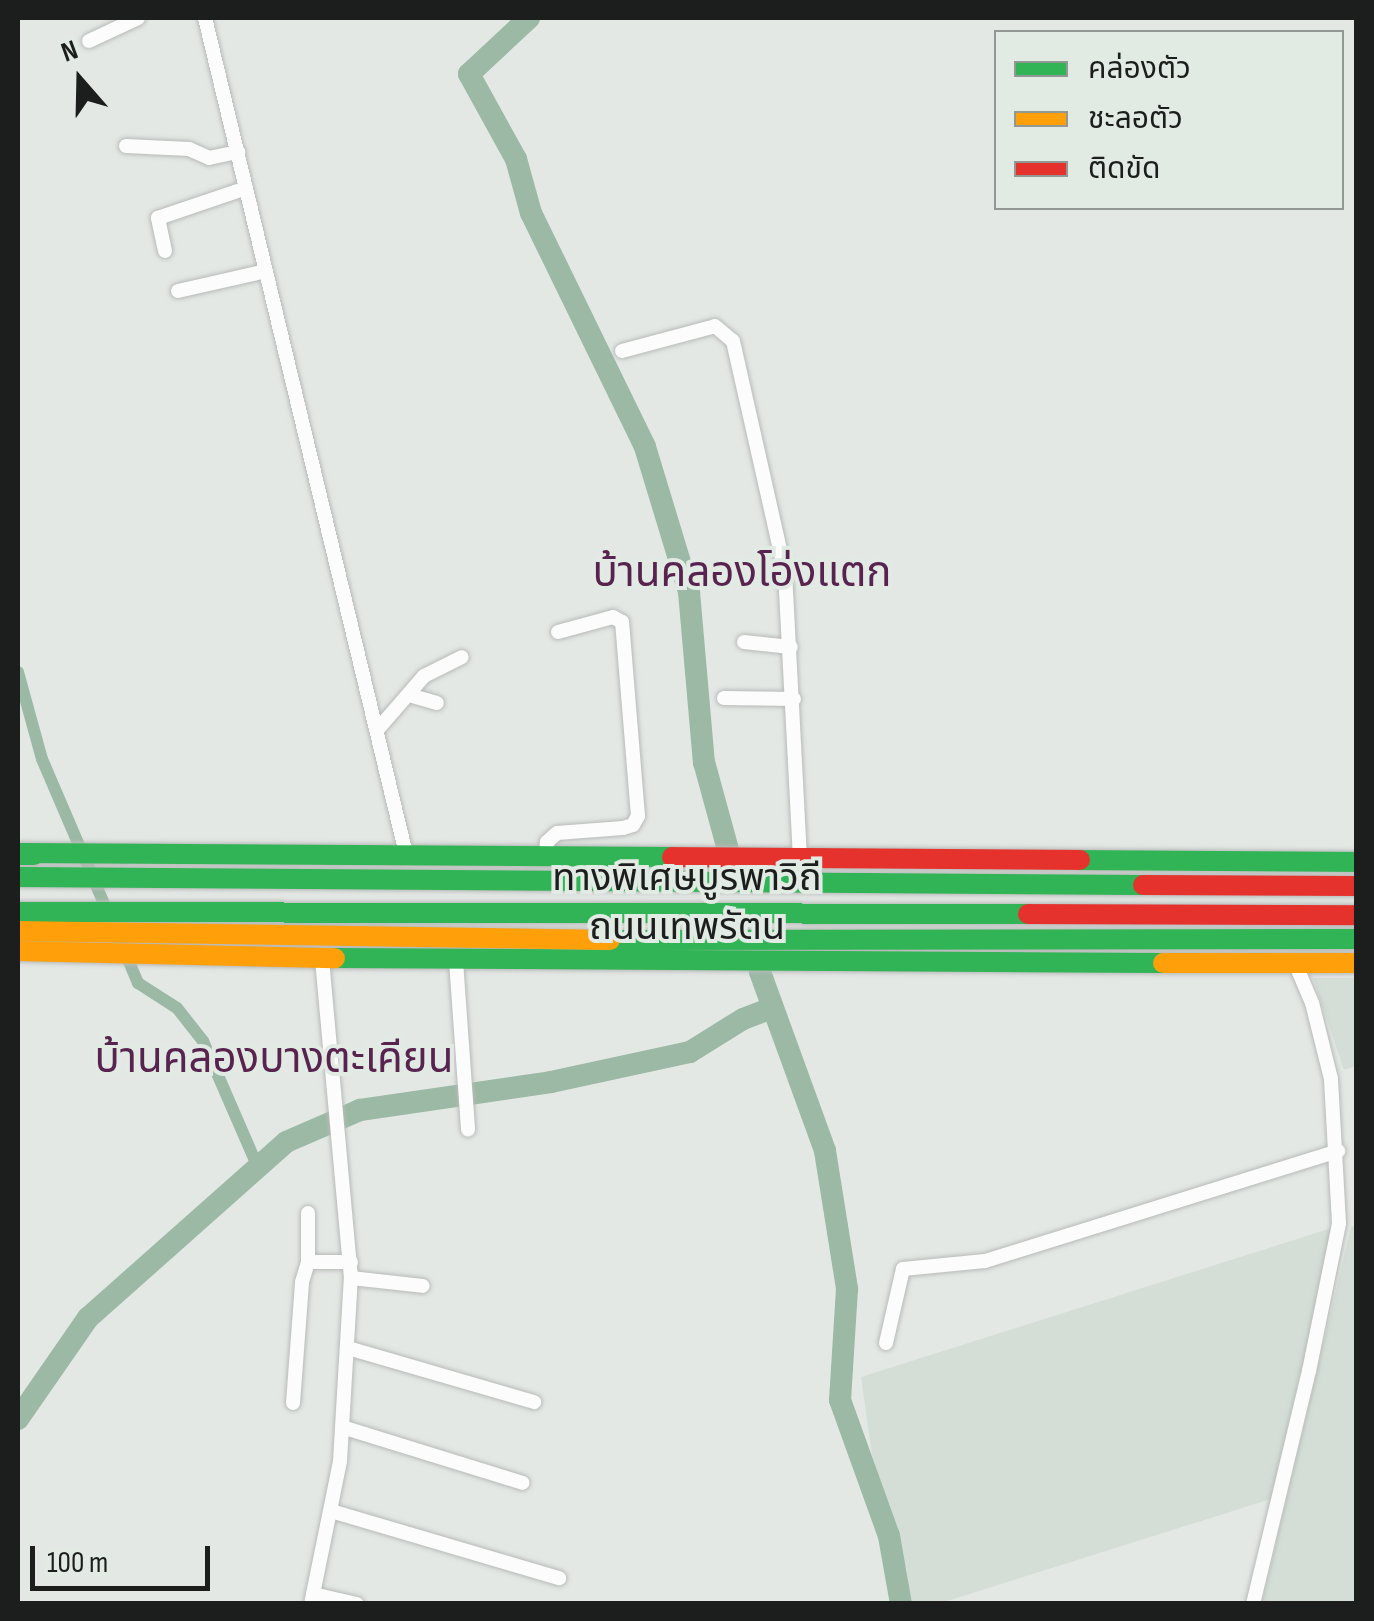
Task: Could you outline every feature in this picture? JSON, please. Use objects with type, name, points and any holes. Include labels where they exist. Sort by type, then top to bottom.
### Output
[{"type":"main road","name":"ถนนเทพรัตน","points":[[23,854],[1356,862]]},
{"type":"main road","name":"ถนนเทพรัตน","points":[[18,876],[1356,887]]},
{"type":"main road","name":"ทางพิเศษบูรพาวิถี","points":[[18,890],[1356,887]]},
{"type":"main road","name":"ทางพิเศษบูรพาวิถี","points":[[18,912],[1356,916]]},
{"type":"main road","name":"ถนนเทพรัตน","points":[[18,930],[627,940],[1356,940]]},
{"type":"main road","name":"ถนนเทพรัตน","points":[[18,950],[728,964],[1356,962]]},
{"type":"street","points":[[89,42],[138,18]]},
{"type":"street","points":[[205,18],[407,858]]},
{"type":"street","points":[[126,146],[189,149],[209,158],[238,152]]},
{"type":"street","points":[[165,251],[158,218],[246,188]]},
{"type":"street","points":[[178,292],[266,271]]},
{"type":"street","points":[[622,351],[716,326],[728,332],[739,360],[785,572],[800,860]]},
{"type":"street","points":[[546,858],[547,842],[556,833],[623,828],[633,825],[638,816],[622,622],[613,618],[558,632]]},
{"type":"street","points":[[744,642],[791,648]]},
{"type":"street","points":[[378,729],[432,670],[462,656]]},
{"type":"street","points":[[409,695],[436,704]]},
{"type":"street","points":[[724,698],[794,699]]},
{"type":"street","points":[[322,958],[351,1270],[342,1427],[331,1511],[312,1599],[356,1604]]},
{"type":"street","points":[[456,961],[468,1130]]},
{"type":"street","points":[[1253,1604],[1337,1240],[1338,1152],[1324,1042],[1296,963]]},
{"type":"street","points":[[886,1343],[902,1269],[984,1261],[1338,1152]]},
{"type":"street","points":[[294,1403],[302,1282],[308,1262],[308,1213]]},
{"type":"street","points":[[308,1262],[423,1286]]},
{"type":"street","points":[[348,1348],[534,1402]]},
{"type":"street","points":[[342,1427],[523,1482]]},
{"type":"street","points":[[331,1511],[559,1578]]},
{"type":"shaded area","points":[[1313,978],[1356,978],[1356,1066],[1344,1070]]},
{"type":"shaded area","points":[[1356,1225],[1356,1603],[1262,1603],[1351,1227]]},
{"type":"shaded area","points":[[1335,1227],[1271,1499],[941,1603],[909,1603],[907,1571],[872,1455],[861,1377]]},
{"type":"waterway","points":[[529,18],[469,74],[516,159],[531,213],[645,447],[689,592],[704,762],[728,850]]},
{"type":"waterway","points":[[18,672],[42,759],[108,913]]},
{"type":"waterway","points":[[124,950],[138,983],[177,1008],[203,1041],[257,1165]]},
{"type":"waterway","points":[[760,972],[825,1151],[847,1289],[840,1400],[889,1536],[901,1604]]},
{"type":"waterway","points":[[18,1419],[88,1318],[286,1142],[360,1110],[551,1082],[690,1052],[743,1019],[772,1008]]},
{"type":"traffic: fast","points":[[19,853],[672,857]]},
{"type":"traffic: fast","points":[[18,855],[34,855]]},
{"type":"traffic: fast","points":[[1080,860],[1356,862]]},
{"type":"traffic: fast","points":[[18,877],[1143,885]]},
{"type":"traffic: fast","points":[[18,912],[1028,914]]},
{"type":"traffic: fast","points":[[610,940],[1356,939]]},
{"type":"traffic: fast","points":[[335,958],[1163,963]]},
{"type":"traffic: slow","points":[[18,931],[610,940]]},
{"type":"traffic: slow","points":[[18,951],[335,958]]},
{"type":"traffic: slow","points":[[1163,963],[1356,963]]},
{"type":"traffic: jam","points":[[672,857],[1080,860]]},
{"type":"traffic: jam","points":[[1143,885],[1356,886]]},
{"type":"traffic: jam","points":[[1028,914],[1356,915]]},
{"type":"district","name":"บ้านคลองโอ่งแตก","points":[[742,574]]},
{"type":"district","name":"บ้านคลองบางตะเคียน","points":[[274,1060]]}]
